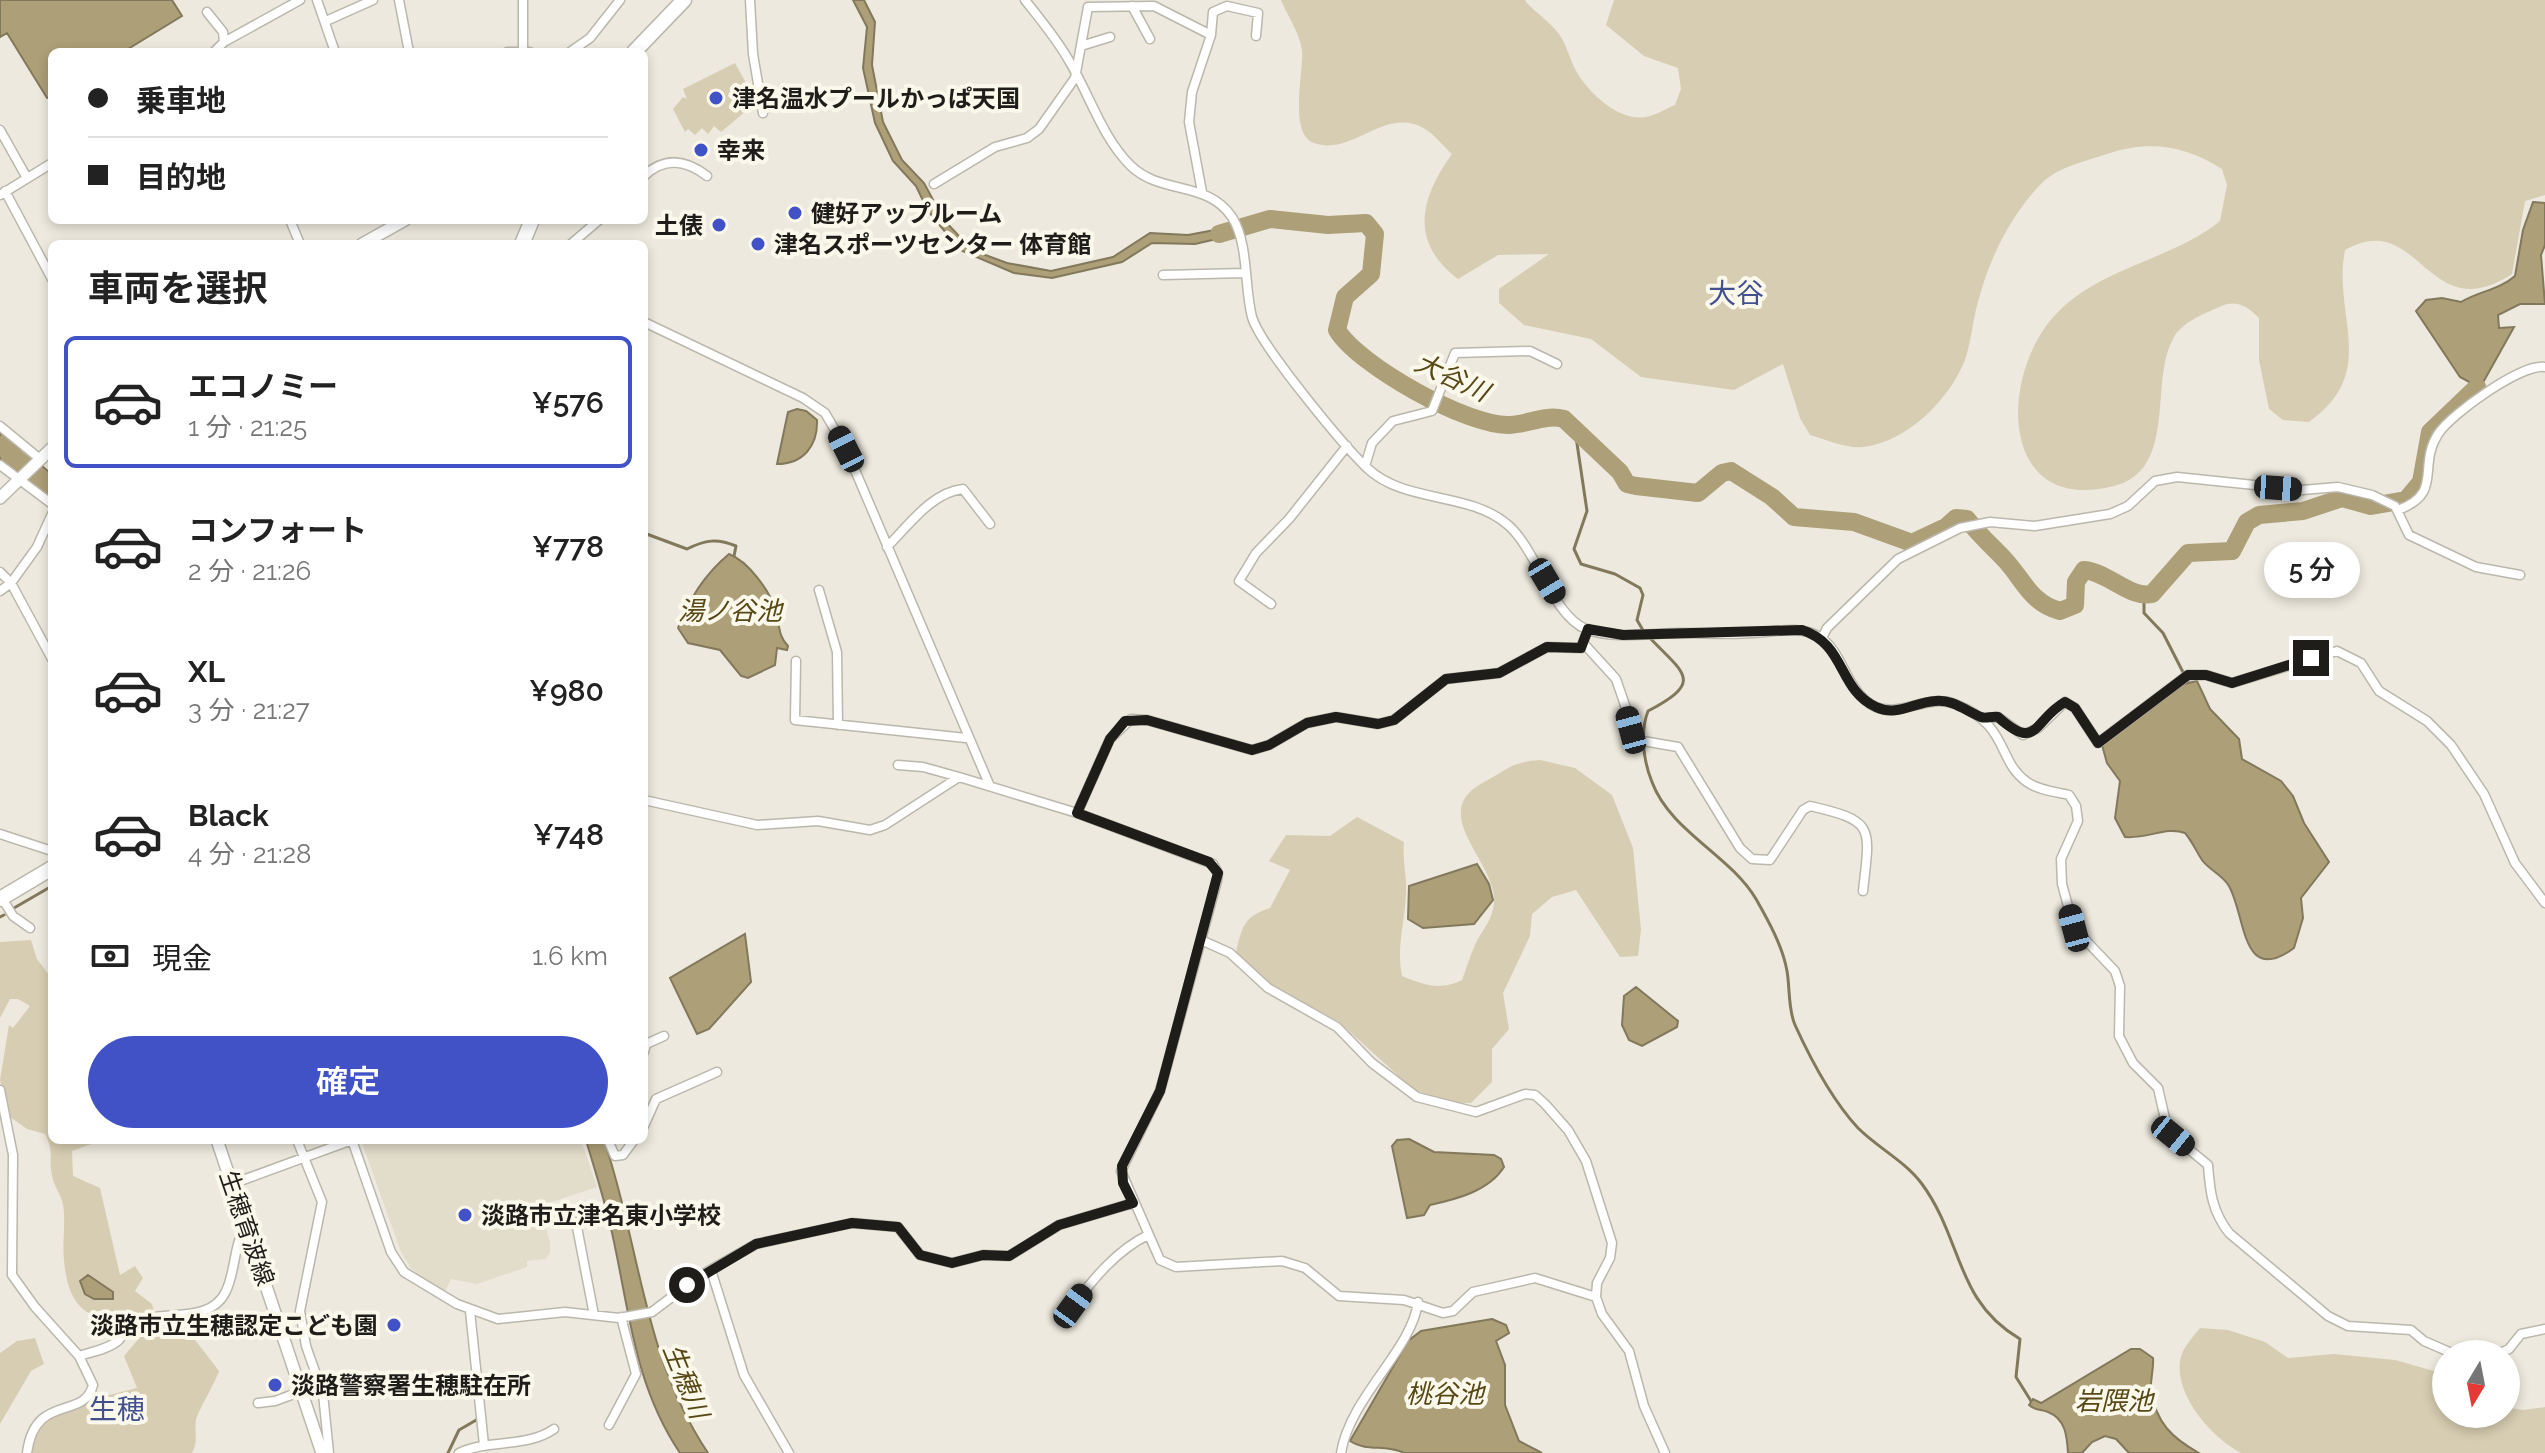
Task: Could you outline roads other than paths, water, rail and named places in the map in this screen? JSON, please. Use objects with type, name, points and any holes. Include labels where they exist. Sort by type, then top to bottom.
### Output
[{"type":"highway","points":[[638,48],[684,0]]},
{"type":"highway","points":[[1,899],[48,870]]},
{"type":"main road","points":[[369,240],[398,224]]},
{"type":"main road","points":[[0,498],[48,451]]},
{"type":"main road","name":"生穂育波線","points":[[218,1144],[322,1453]]},
{"type":"street","points":[[218,48],[300,0]]},
{"type":"street","points":[[317,0],[334,48]]},
{"type":"street","points":[[326,21],[373,0]]},
{"type":"street","points":[[399,0],[408,48]]},
{"type":"street","points":[[523,0],[526,48]]},
{"type":"street","points":[[576,48],[590,38],[620,0]]},
{"type":"street","points":[[750,0],[753,54],[763,113]]},
{"type":"street","points":[[1025,0],[1076,74],[1130,166],[1155,182],[1202,192],[1220,201],[1235,221],[1257,329],[1365,466],[1396,486],[1491,513],[1507,525],[1531,555],[1563,608],[1588,629],[1645,634],[1802,630],[1822,638],[1833,649],[1855,688],[1874,707],[1891,711],[1942,701],[1984,719],[1999,736],[2020,776],[2030,785],[2069,795],[2076,806],[2078,821],[2061,859],[2062,884],[2074,928],[2115,971],[2120,986],[2119,1036],[2133,1063],[2158,1088],[2166,1123],[2173,1136],[2208,1165],[2210,1196],[2217,1217],[2229,1233],[2328,1316],[2348,1326],[2394,1326],[2411,1330],[2432,1344]]},
{"type":"street","points":[[1132,6],[1150,39]]},
{"type":"street","points":[[934,184],[995,147],[1027,138],[1039,129],[1061,102],[1076,74],[1088,7],[1154,6],[1211,35]]},
{"type":"street","points":[[1202,192],[1190,131],[1190,107],[1211,35],[1213,12],[1227,6],[1258,13],[1256,36]]},
{"type":"street","points":[[207,12],[223,32],[224,42]]},
{"type":"street","points":[[1081,46],[1110,37]]},
{"type":"street","points":[[0,130],[27,178]]},
{"type":"street","points":[[648,173],[667,161],[690,166],[707,176]]},
{"type":"street","points":[[48,165],[3,193],[48,272]]},
{"type":"street","points":[[576,240],[594,224]]},
{"type":"street","points":[[1163,275],[1244,273]]},
{"type":"street","points":[[648,324],[803,398],[825,413],[846,449],[966,738],[989,784]]},
{"type":"street","points":[[1365,466],[1372,443],[1393,421],[1404,416],[1426,414],[1438,401],[1455,353],[1530,351],[1557,364]]},
{"type":"street","points":[[2398,510],[2419,502],[2425,493],[2437,435],[2455,417],[2523,369],[2545,367]]},
{"type":"street","points":[[0,426],[38,460]]},
{"type":"street","points":[[1271,604],[1239,581],[1256,553],[1289,519],[1347,446]]},
{"type":"street","points":[[0,465],[48,501]]},
{"type":"street","points":[[1822,638],[1827,628],[1891,565],[1960,528],[1990,522],[2035,526],[2110,514],[2128,506],[2155,481],[2177,477],[2302,490],[2338,487],[2372,495],[2398,510],[2409,535],[2476,567],[2520,575]]},
{"type":"street","points":[[887,547],[936,499],[954,490],[963,489],[990,524]]},
{"type":"street","points":[[0,591],[11,583],[37,547],[48,523]]},
{"type":"street","points":[[0,572],[11,583],[48,652]]},
{"type":"street","points":[[819,590],[837,652],[838,725]]},
{"type":"street","points":[[1585,645],[1588,629]]},
{"type":"street","points":[[1585,645],[1616,679],[1631,730],[1644,741],[1678,747],[1740,848],[1752,859],[1770,860],[1803,810],[1810,806],[1853,816],[1864,827],[1868,847],[1863,891]]},
{"type":"street","points":[[1077,813],[1110,739],[1120,726],[1131,719],[1252,750],[1269,745],[1307,723],[1336,717],[1378,724],[1394,720],[1446,679],[1499,673],[1547,647],[1577,649],[1585,645]]},
{"type":"street","points":[[1984,719],[1998,717],[2016,734],[2023,735],[2038,728],[2065,702],[2075,708],[2098,743],[2188,675],[2206,675],[2232,683],[2337,651],[2361,663],[2379,691],[2427,721],[2451,745],[2484,794],[2515,863],[2545,903]]},
{"type":"street","points":[[796,661],[795,720],[966,738]]},
{"type":"street","points":[[898,765],[923,767],[989,784],[1077,813],[1217,867],[1217,881],[1160,1091],[1122,1166],[1123,1183],[1157,1257],[1168,1266],[1282,1261],[1305,1268],[1339,1296],[1418,1302],[1450,1313],[1473,1292],[1535,1278],[1596,1297]]},
{"type":"street","points":[[648,801],[757,825],[818,821],[870,830],[885,825],[959,777]]},
{"type":"street","points":[[0,834],[48,850]]},
{"type":"street","points":[[1,899],[13,916],[30,928]]},
{"type":"street","points":[[1201,940],[1230,953],[1268,988],[1337,1027],[1372,1063],[1417,1097],[1476,1112],[1525,1094],[1535,1095],[1545,1104],[1568,1130],[1586,1161],[1612,1250],[1597,1283],[1596,1297],[1602,1314],[1629,1351],[1644,1406],[1665,1453]]},
{"type":"street","points":[[648,1043],[664,1036]]},
{"type":"street","points":[[648,1117],[656,1099],[717,1072]]},
{"type":"street","points":[[0,1090],[13,1155],[12,1275],[35,1307],[79,1356],[92,1380],[91,1392],[81,1401],[38,1420],[29,1437],[27,1453]]},
{"type":"street","points":[[299,1144],[322,1202],[300,1317],[308,1354],[323,1394],[329,1453]]},
{"type":"street","points":[[232,1184],[339,1144]]},
{"type":"street","points":[[353,1144],[391,1252],[404,1272],[421,1286],[470,1311],[504,1320],[565,1312],[624,1317],[646,1313],[663,1306],[711,1270],[756,1244],[852,1223],[898,1227],[916,1252],[933,1261],[952,1263],[983,1255],[1009,1256],[1059,1225],[1133,1203]]},
{"type":"street","points":[[610,1144],[615,1156],[623,1155],[631,1144]]},
{"type":"street","points":[[576,1222],[594,1315]]},
{"type":"street","points":[[79,1356],[115,1343],[132,1323],[196,1314],[217,1301],[226,1291],[238,1242],[246,1226]]},
{"type":"street","points":[[1073,1306],[1089,1284],[1123,1251],[1148,1235]]},
{"type":"street","points":[[711,1270],[744,1375],[789,1453]]},
{"type":"street","points":[[1341,1453],[1345,1434],[1357,1411],[1414,1325],[1418,1302]]},
{"type":"street","points":[[470,1311],[484,1445]]},
{"type":"street","points":[[609,1425],[636,1374],[624,1317]]},
{"type":"street","points":[[2516,1340],[2521,1334],[2545,1329]]},
{"type":"street","points":[[258,1403],[275,1401],[302,1391]]},
{"type":"street","points":[[459,1453],[484,1445],[536,1438],[554,1429]]},
{"type":"water","points":[[0,0],[172,0],[182,16],[130,48],[48,48],[47,98],[7,33],[0,37]]},
{"type":"water","points":[[853,0],[864,0],[875,22],[872,65],[883,122],[902,160],[924,183],[944,220],[972,250],[1007,263],[1051,271],[1113,257],[1150,233],[1188,235],[1231,227],[1234,235],[1195,244],[1152,243],[1122,262],[1052,278],[1014,273],[960,250],[928,211],[916,186],[893,161],[875,123],[863,68],[867,27]]},
{"type":"water","points":[[2533,202],[2545,203],[2545,245],[2541,255],[2545,304],[2520,304],[2498,315],[2499,328],[2514,327],[2480,388],[2460,377],[2416,311],[2426,300],[2442,298],[2461,302],[2515,276],[2523,230]]},
{"type":"water","points":[[797,409],[806,411],[817,420],[815,438],[801,457],[777,464],[788,412]]},
{"type":"water","points":[[0,432],[19,447],[24,460],[16,473],[0,462]]},
{"type":"water","points":[[41,465],[48,471],[48,497],[26,480]]},
{"type":"water","name":"湯ノ谷池","points":[[729,554],[744,563],[764,587],[788,646],[787,650],[777,648],[775,665],[748,678],[741,676],[720,650],[688,643],[678,628],[699,588]]},
{"type":"water","points":[[2197,681],[2210,709],[2239,739],[2242,759],[2281,781],[2293,796],[2304,823],[2329,862],[2301,898],[2303,918],[2294,948],[2277,958],[2264,959],[2255,953],[2248,943],[2229,886],[2205,864],[2185,833],[2171,831],[2125,837],[2115,818],[2120,781],[2107,763],[2102,745],[2184,684]]},
{"type":"water","points":[[1477,864],[1489,884],[1493,900],[1474,924],[1423,928],[1408,919],[1409,886]]},
{"type":"water","points":[[745,934],[751,982],[709,1029],[697,1034],[670,978]]},
{"type":"water","points":[[1636,987],[1678,1021],[1677,1027],[1642,1046],[1629,1040],[1622,1025],[1624,996]]},
{"type":"water","points":[[1409,1139],[1434,1152],[1494,1155],[1501,1159],[1504,1167],[1481,1188],[1430,1205],[1424,1215],[1407,1218],[1392,1146],[1397,1140]]},
{"type":"water","points":[[587,1144],[605,1144],[656,1339],[686,1416],[708,1453],[680,1453],[653,1403],[636,1351],[601,1191]]},
{"type":"water","points":[[88,1275],[113,1292],[113,1299],[94,1299],[85,1294],[80,1281]]},
{"type":"water","name":"桃谷池","points":[[1492,1319],[1506,1325],[1509,1333],[1496,1341],[1505,1365],[1505,1405],[1519,1441],[1542,1453],[1404,1453],[1350,1441],[1408,1341],[1421,1331]]},
{"type":"water","name":"岩隈池","points":[[2131,1349],[2140,1349],[2153,1358],[2151,1390],[2161,1420],[2173,1435],[2199,1453],[2129,1453],[2116,1439],[2105,1436],[2092,1442],[2082,1453],[2068,1453],[2066,1435],[2059,1419],[2029,1405],[2033,1399],[2041,1403]]},
{"type":"waterway","name":"大谷川","points":[[1219,234],[1270,219],[1328,225],[1366,223],[1375,234],[1371,274],[1345,297],[1337,330],[1367,360],[1416,391],[1442,405],[1491,423],[1510,425],[1550,418],[1564,419],[1620,472],[1627,484],[1698,493],[1722,473],[1731,471],[1772,497],[1794,517],[1854,522],[1912,543],[1946,527],[1956,518],[1967,519],[2035,597],[2060,611],[2075,605],[2076,582],[2084,570],[2102,575],[2135,593],[2152,594],[2188,553],[2232,551],[2247,522],[2259,515],[2303,511],[2342,498],[2371,506],[2406,500],[2421,482],[2430,432],[2477,387]]},
{"type":"waterway","points":[[1575,430],[1587,511],[1574,549],[1581,564],[1615,574],[1640,588],[1643,595],[1637,620],[1644,632]]},
{"type":"waterway","name":"生穂川","points":[[0,445],[48,484]]},
{"type":"waterway","points":[[648,534],[687,549],[705,542],[723,542],[736,546],[734,556]]},
{"type":"waterway","points":[[2144,596],[2144,613],[2163,633],[2188,682]]},
{"type":"waterway","points":[[1649,637],[1672,660],[1683,677],[1683,684],[1677,692],[1648,711],[1643,737],[1652,782],[1672,815],[1731,869],[1756,899],[1782,953],[1793,1019],[1815,1066],[1839,1105],[1858,1128],[1908,1168],[1922,1184],[1983,1307],[2020,1339],[2016,1377],[2031,1401]]},
{"type":"waterway","points":[[14,908],[48,888]]},
{"type":"waterway","points":[[0,917],[4,915]]},
{"type":"waterway","points":[[448,1453],[459,1430],[478,1419]]},
{"type":"place","name":"津名温水プールかっぱ天国","points":[[716,98]]},
{"type":"place","name":"幸来","points":[[701,150]]},
{"type":"place","name":"健好アップルーム","points":[[795,213]]},
{"type":"place","name":"土俵","points":[[719,225]]},
{"type":"place","name":"津名スポーツセンター 体育館","points":[[758,244]]},
{"type":"place","name":"淡路市立津名東小学校","points":[[465,1215]]},
{"type":"place","name":"淡路市立生穂認定こども園","points":[[394,1325]]},
{"type":"place","name":"淡路警察署生穂駐在所","points":[[275,1385]]},
{"type":"district","name":"大谷","points":[[1736,293]]},
{"type":"district","name":"生穂","points":[[117,1409]]}]
